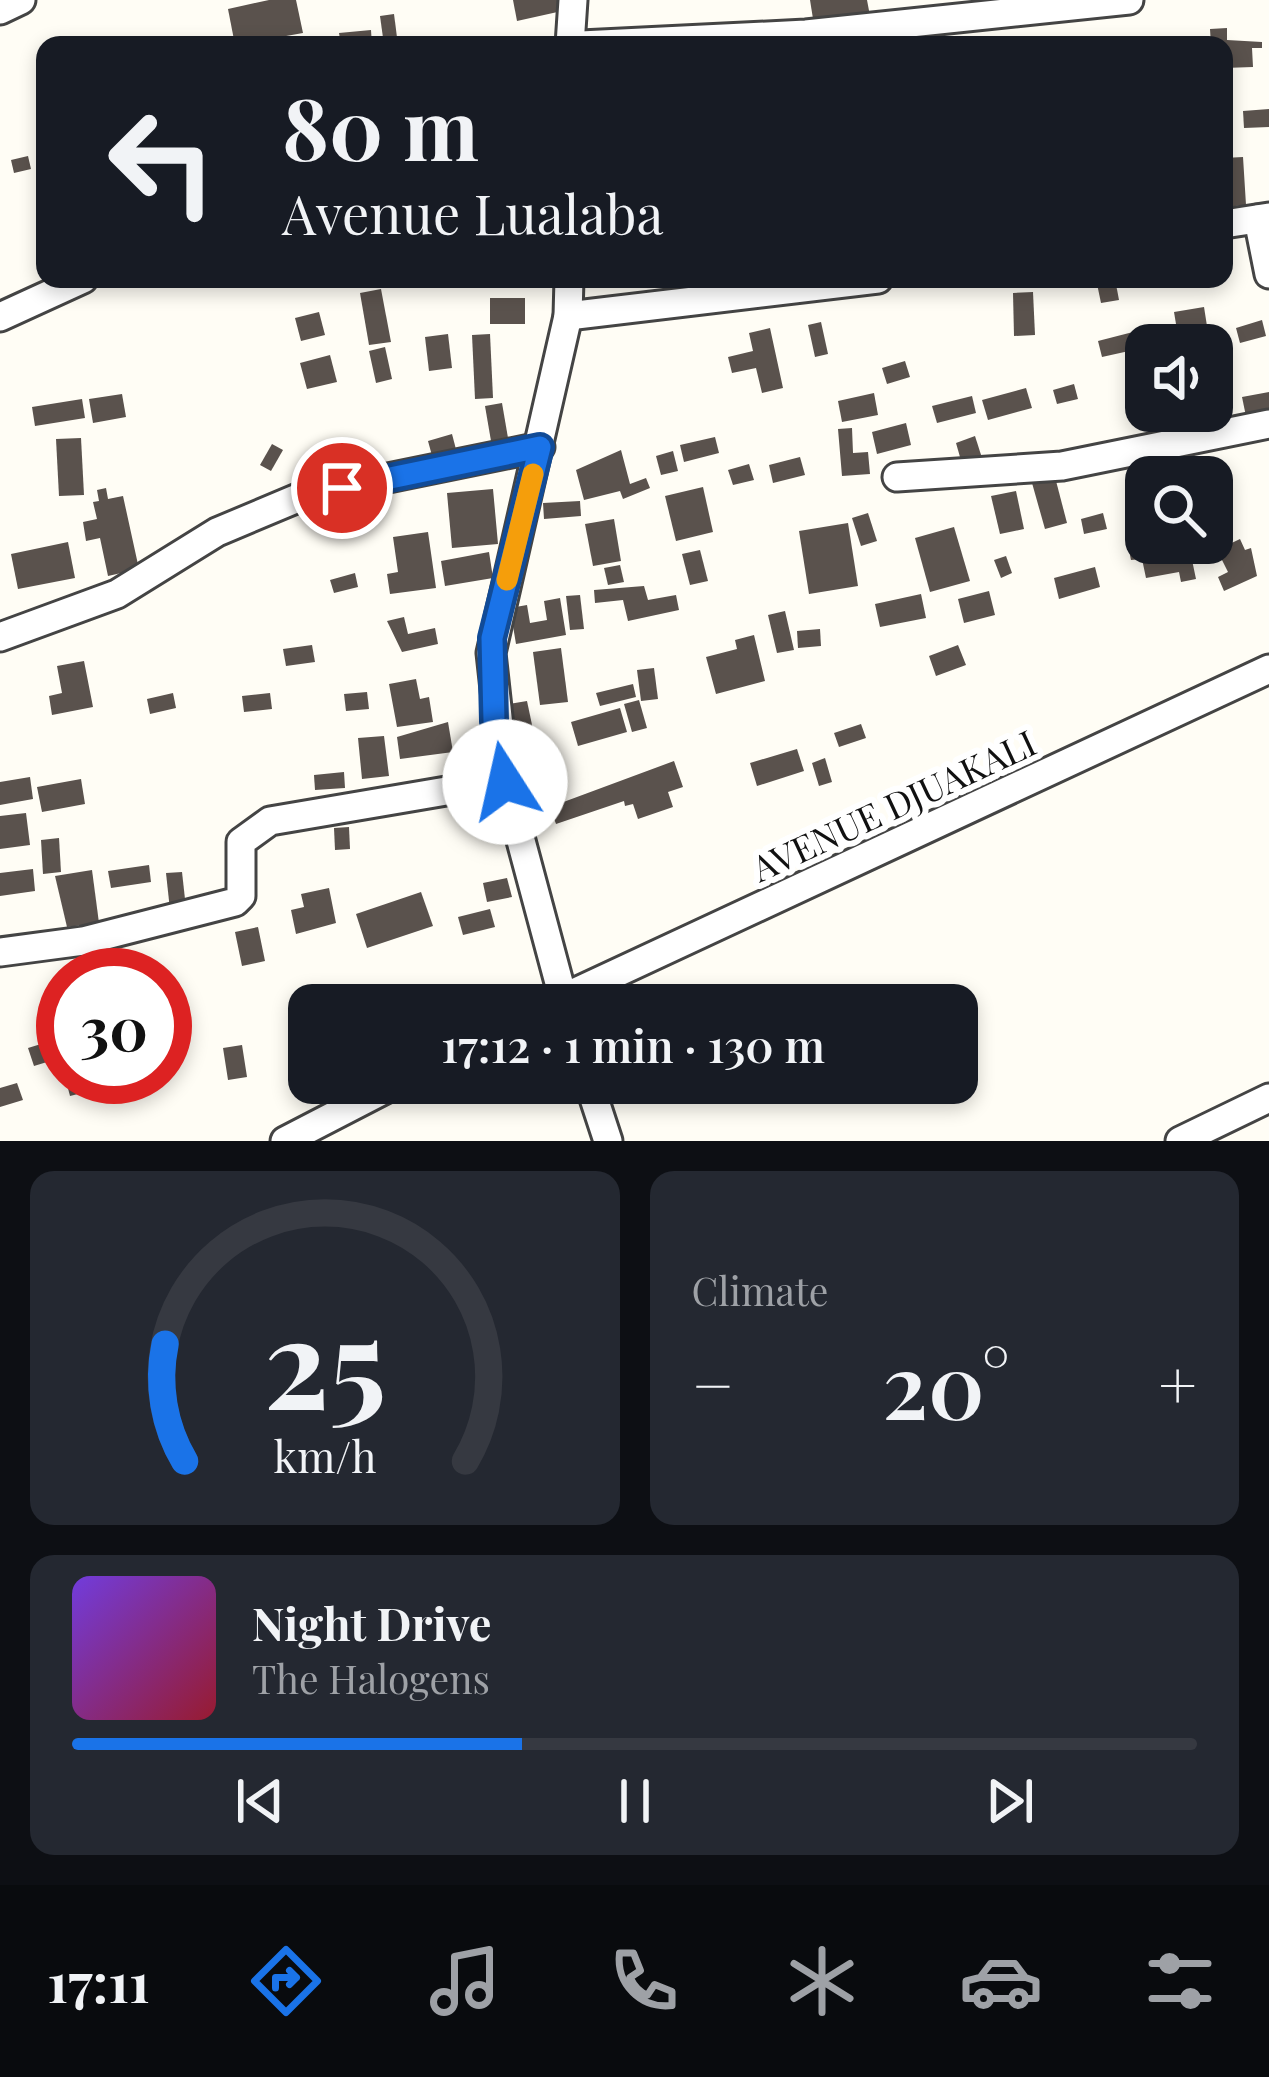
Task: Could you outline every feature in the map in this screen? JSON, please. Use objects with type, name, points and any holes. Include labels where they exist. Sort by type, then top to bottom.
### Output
[{"type":"street","points":[[0,10],[21,0]]},
{"type":"street","points":[[571,36],[573,0]]},
{"type":"street","points":[[765,36],[1129,0]]},
{"type":"street","points":[[1233,223],[1264,218],[1269,274]]},
{"type":"street","points":[[0,317],[63,288]]},
{"type":"street","points":[[554,984],[494,721],[492,638],[540,447],[568,316],[568,288]]},
{"type":"street","points":[[568,316],[803,288]]},
{"type":"street","points":[[897,477],[1062,466],[1269,424]]},
{"type":"street","points":[[0,638],[117,594],[218,532],[304,495],[540,447]]},
{"type":"street","name":"AVENUE DJUAKALI","points":[[596,984],[1269,669]]},
{"type":"street","points":[[0,952],[82,941],[235,902],[242,896],[241,842],[270,821],[505,782]]},
{"type":"street","points":[[1180,1141],[1227,1130],[1269,1098]]},
{"type":"street","points":[[285,1141],[356,1104]]},
{"type":"street","points":[[596,1104],[608,1141]]},
{"type":"building","points":[[296,0],[303,33],[233,36],[228,9]]},
{"type":"building","points":[[513,0],[560,0],[562,11],[517,21]]},
{"type":"building","points":[[810,0],[867,0],[870,16],[814,25]]},
{"type":"building","points":[[394,14],[397,36],[383,36],[380,16]]},
{"type":"building","points":[[1227,28],[1227,36],[1210,36],[1210,29]]},
{"type":"building","points":[[371,30],[371,36],[340,36]]},
{"type":"building","points":[[1233,40],[1262,42],[1262,48],[1252,48],[1253,67],[1233,68]]},
{"type":"building","points":[[1269,109],[1269,127],[1244,128],[1243,111]]},
{"type":"building","points":[[28,156],[31,169],[14,173],[11,160]]},
{"type":"building","points":[[1243,157],[1246,205],[1233,206],[1233,158]]},
{"type":"building","points":[[1098,288],[1117,288],[1119,300],[1101,303]]},
{"type":"building","points":[[381,289],[391,342],[369,345],[360,293]]},
{"type":"building","points":[[1033,292],[1035,335],[1014,336],[1013,293]]},
{"type":"building","points":[[490,298],[525,298],[525,324],[490,324]]},
{"type":"building","points":[[1204,307],[1207,324],[1176,324],[1174,312]]},
{"type":"building","points":[[319,312],[325,335],[301,341],[295,318]]},
{"type":"building","points":[[1262,320],[1266,336],[1240,343],[1236,328]]},
{"type":"building","points":[[821,322],[828,354],[815,357],[808,325]]},
{"type":"building","points":[[770,328],[783,388],[762,393],[756,368],[732,373],[728,357],[753,351],[749,333]]},
{"type":"building","points":[[448,334],[452,368],[429,371],[425,337]]},
{"type":"building","points":[[490,334],[493,398],[475,399],[472,335]]},
{"type":"building","points":[[1125,334],[1125,352],[1102,357],[1098,341]]},
{"type":"building","points":[[385,347],[392,379],[376,383],[369,351]]},
{"type":"building","points":[[330,355],[337,382],[307,389],[300,363]]},
{"type":"building","points":[[905,361],[910,377],[887,384],[882,368]]},
{"type":"building","points":[[1074,384],[1078,399],[1057,404],[1053,390]]},
{"type":"building","points":[[1026,388],[1032,408],[988,420],[982,400]]},
{"type":"building","points":[[1269,392],[1269,422],[1248,426],[1242,397]]},
{"type":"building","points":[[874,393],[878,415],[842,422],[838,401]]},
{"type":"building","points":[[122,394],[126,417],[93,423],[89,399]]},
{"type":"building","points":[[972,396],[976,413],[937,423],[932,406]]},
{"type":"building","points":[[82,399],[85,418],[35,426],[32,407]]},
{"type":"building","points":[[502,403],[508,438],[491,441],[485,406]]},
{"type":"building","points":[[906,423],[911,445],[877,454],[872,432]]},
{"type":"building","points":[[852,428],[853,453],[868,452],[870,474],[842,476],[838,429]]},
{"type":"building","points":[[452,434],[458,457],[434,463],[428,441]]},
{"type":"building","points":[[975,436],[982,458],[962,464],[956,443]]},
{"type":"building","points":[[715,437],[719,453],[684,462],[680,445]]},
{"type":"building","points":[[81,438],[84,495],[59,496],[56,439]]},
{"type":"building","points":[[272,444],[283,450],[271,471],[260,465]]},
{"type":"building","points":[[621,450],[630,484],[646,478],[650,488],[623,499],[620,491],[584,500],[576,470]]},
{"type":"building","points":[[673,451],[678,471],[661,475],[656,456]]},
{"type":"building","points":[[800,457],[805,475],[773,483],[769,465]]},
{"type":"building","points":[[749,464],[754,480],[733,485],[728,470]]},
{"type":"building","points":[[1055,477],[1067,523],[1045,529],[1032,483]]},
{"type":"building","points":[[703,487],[713,532],[676,541],[665,496]]},
{"type":"building","points":[[106,488],[108,499],[123,496],[139,569],[108,576],[100,538],[86,541],[83,522],[97,519],[93,502],[99,501],[97,490]]},
{"type":"building","points":[[493,489],[498,544],[452,548],[447,493]]},
{"type":"building","points":[[1016,491],[1024,529],[1000,534],[991,496]]},
{"type":"building","points":[[580,501],[581,516],[544,519],[543,503]]},
{"type":"building","points":[[868,513],[877,541],[861,546],[852,518]]},
{"type":"building","points":[[1103,513],[1107,529],[1084,534],[1081,519]]},
{"type":"building","points":[[614,519],[621,561],[593,566],[585,524]]},
{"type":"building","points":[[848,523],[858,586],[809,594],[799,531]]},
{"type":"building","points":[[954,527],[970,581],[930,592],[915,538]]},
{"type":"building","points":[[428,532],[436,588],[390,594],[387,574],[398,572],[393,537]]},
{"type":"building","points":[[1240,539],[1245,550],[1251,548],[1257,576],[1224,591],[1218,577],[1228,572],[1224,564],[1233,564],[1233,542]]},
{"type":"building","points":[[68,542],[75,578],[18,589],[11,554]]},
{"type":"building","points":[[700,550],[708,581],[690,585],[682,554]]},
{"type":"building","points":[[489,552],[493,578],[445,586],[441,561]]},
{"type":"building","points":[[1006,556],[1012,573],[1001,578],[994,560]]},
{"type":"building","points":[[1143,564],[1193,564],[1196,579],[1181,582],[1179,572],[1146,578]]},
{"type":"building","points":[[620,565],[624,582],[608,585],[604,568]]},
{"type":"building","points":[[1095,567],[1100,587],[1059,599],[1054,578]]},
{"type":"building","points":[[355,573],[358,587],[334,593],[330,580]]},
{"type":"building","points":[[644,586],[648,600],[676,595],[679,610],[628,621],[623,600],[595,603],[594,590]]},
{"type":"building","points":[[989,591],[995,615],[964,623],[958,599]]},
{"type":"building","points":[[921,594],[926,618],[880,627],[875,604]]},
{"type":"building","points":[[580,595],[584,629],[570,630],[566,596]]},
{"type":"building","points":[[560,598],[566,635],[516,644],[510,608],[527,605],[530,623],[547,620],[544,601]]},
{"type":"building","points":[[785,611],[794,650],[777,653],[768,615]]},
{"type":"building","points":[[404,617],[408,634],[435,628],[438,644],[402,652],[387,621]]},
{"type":"building","points":[[820,629],[821,646],[798,648],[797,631]]},
{"type":"building","points":[[754,635],[765,681],[716,694],[706,657],[737,649],[735,640]]},
{"type":"building","points":[[312,645],[315,662],[286,666],[283,649]]},
{"type":"building","points":[[958,645],[966,665],[936,676],[929,656]]},
{"type":"building","points":[[561,648],[568,702],[540,705],[533,652]]},
{"type":"building","points":[[84,661],[93,707],[52,715],[49,696],[62,693],[57,666]]},
{"type":"building","points":[[654,668],[658,699],[641,701],[637,670]]},
{"type":"building","points":[[416,679],[420,699],[429,697],[433,722],[397,727],[389,684]]},
{"type":"building","points":[[633,684],[636,697],[600,706],[596,693]]},
{"type":"building","points":[[367,692],[369,709],[346,711],[344,694]]},
{"type":"building","points":[[173,693],[176,708],[150,714],[147,699]]},
{"type":"building","points":[[270,693],[272,709],[244,712],[242,696]]},
{"type":"building","points":[[639,700],[647,728],[632,732],[624,704]]},
{"type":"building","points":[[527,701],[535,739],[517,743],[509,704]]},
{"type":"building","points":[[620,708],[627,732],[578,746],[571,722]]},
{"type":"building","points":[[448,722],[453,752],[400,759],[397,737]]},
{"type":"building","points":[[861,724],[866,738],[839,747],[834,733]]},
{"type":"building","points":[[384,736],[389,776],[362,779],[358,738]]},
{"type":"building","points":[[797,749],[804,771],[757,786],[750,763]]},
{"type":"building","points":[[825,758],[832,782],[819,786],[812,763]]},
{"type":"building","points":[[674,761],[683,787],[668,792],[673,807],[638,819],[633,804],[625,806],[624,801],[556,824],[550,807]]},
{"type":"building","points":[[344,772],[345,788],[315,790],[314,775]]},
{"type":"building","points":[[30,777],[33,799],[0,805],[0,782]]},
{"type":"building","points":[[81,779],[85,804],[42,812],[37,787]]},
{"type":"building","points":[[551,787],[554,803],[540,806],[536,790]]},
{"type":"building","points":[[26,813],[30,845],[0,849],[0,816]]},
{"type":"building","points":[[349,827],[350,849],[335,850],[334,828]]},
{"type":"building","points":[[59,838],[61,872],[43,874],[41,840]]},
{"type":"building","points":[[149,865],[151,882],[111,888],[108,871]]},
{"type":"building","points":[[33,869],[35,891],[0,896],[0,873]]},
{"type":"building","points":[[92,870],[99,923],[67,927],[55,876]]},
{"type":"building","points":[[182,872],[186,908],[170,910],[166,873]]},
{"type":"building","points":[[507,878],[512,897],[487,902],[483,883]]},
{"type":"building","points":[[329,888],[336,923],[296,934],[291,910],[304,907],[301,894]]},
{"type":"building","points":[[421,892],[433,926],[367,948],[356,914]]},
{"type":"building","points":[[490,909],[495,927],[463,935],[458,917]]},
{"type":"building","points":[[258,927],[265,961],[242,966],[235,932]]},
{"type":"building","points":[[242,1045],[247,1077],[228,1080],[223,1048]]},
{"type":"building","points":[[36,1046],[36,1065],[34,1066],[28,1048]]},
{"type":"building","points":[[17,1083],[23,1100],[0,1107],[0,1088]]},
{"type":"slow traffic","points":[[507,580],[533,474]]},
{"type":"route","points":[[342,488],[540,447],[492,638],[494,721],[505,782]]}]
